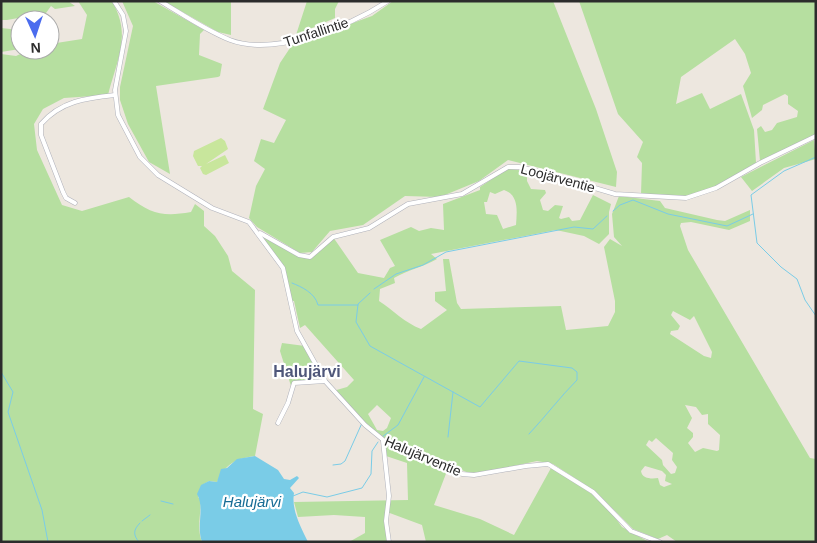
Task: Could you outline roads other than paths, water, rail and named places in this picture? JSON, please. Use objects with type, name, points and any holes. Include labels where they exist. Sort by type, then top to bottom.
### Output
[{"type":"street","name":"Halujärventie","points":[[114,1],[123,15],[126,31],[115,95],[118,114],[125,130],[148,166],[158,175],[212,208],[246,220],[257,232],[283,268],[297,331],[325,381],[365,426],[383,441],[462,474],[474,475],[548,464],[594,492],[632,530],[660,542]]},
{"type":"street","name":"Tunfallintie","points":[[160,1],[231,40],[247,44],[273,45],[298,40],[346,22],[373,11],[388,1]]},
{"type":"street","points":[[75,203],[66,198],[63,192],[41,135],[41,124],[53,112],[76,100],[115,95]]},
{"type":"street","name":"Loojärventie","points":[[257,232],[299,255],[310,257],[333,237],[369,228],[408,204],[462,194],[503,169],[513,166],[541,172],[615,194],[678,198],[695,196],[716,188],[760,163],[816,136]]},
{"type":"street","points":[[278,423],[285,410],[294,383],[325,381]]},
{"type":"street","points":[[383,441],[389,496],[386,521],[389,542]]},
{"type":"water","name":"Halujärvi","points":[[255,456],[278,470],[284,479],[290,480],[297,476],[299,478],[290,488],[294,493],[293,499],[297,518],[308,542],[202,542],[200,536],[200,505],[197,494],[201,485],[209,481],[217,482],[221,469],[227,468],[237,459]]},
{"type":"waterway","points":[[816,157],[784,171],[751,195],[757,243],[781,267],[797,279],[805,300],[816,316]]},
{"type":"waterway","points":[[613,211],[620,205],[633,200],[668,214],[727,226],[753,214]]},
{"type":"waterway","points":[[374,289],[396,274],[423,265],[446,252],[574,227],[593,229],[607,216]]},
{"type":"waterway","points":[[292,283],[311,294],[318,305],[358,305]]},
{"type":"waterway","points":[[370,293],[358,304],[356,322],[370,346],[480,407],[519,361],[572,368],[577,372],[577,380],[529,434]]},
{"type":"waterway","points":[[1,372],[13,392],[8,412],[42,510],[48,542]]},
{"type":"waterway","points":[[382,437],[398,425],[424,377]]},
{"type":"waterway","points":[[448,437],[453,392]]},
{"type":"waterway","points":[[333,465],[341,464],[345,461],[362,423]]},
{"type":"waterway","points":[[293,496],[303,492],[327,497],[362,488],[371,474],[372,451],[378,442]]},
{"type":"waterway","points":[[161,501],[173,504]]},
{"type":"waterway","points":[[142,521],[150,515]]},
{"type":"waterway","points":[[139,542],[135,532],[140,523]]},
{"type":"district","name":"Halujärvi","points":[[307,371]]}]
